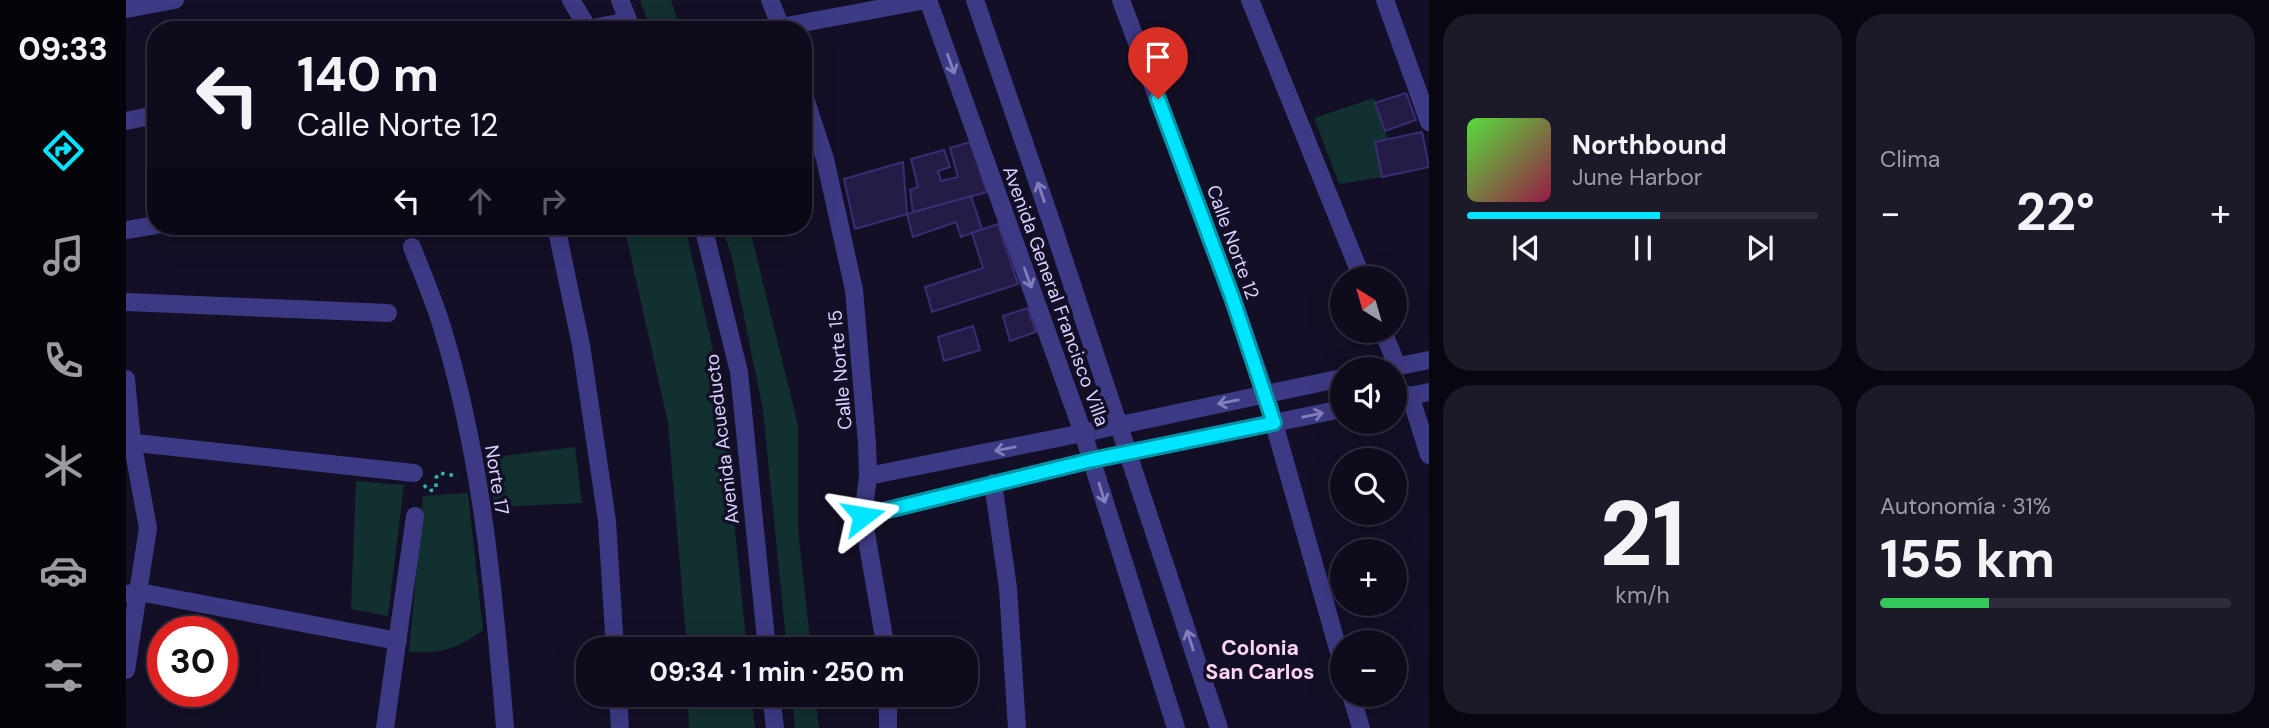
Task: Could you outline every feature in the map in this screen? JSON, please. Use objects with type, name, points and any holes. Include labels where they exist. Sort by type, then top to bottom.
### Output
[{"type":"street","points":[[126,9],[175,0]]},
{"type":"street","points":[[571,0],[583,21]]},
{"type":"street","points":[[620,0],[628,21]]},
{"type":"street","points":[[770,0],[778,21]]},
{"type":"street","points":[[812,22],[927,0]]},
{"type":"street","name":"Avenida General Francisco Villa","points":[[927,0],[1083,433],[1176,728]]},
{"type":"street","name":"Avenida General Francisco Villa","points":[[975,0],[1219,728]]},
{"type":"street","name":"Calle Norte 12","points":[[1121,0],[1266,395],[1333,630]]},
{"type":"street","points":[[1250,0],[1357,266]]},
{"type":"street","points":[[1385,0],[1429,122]]},
{"type":"street","points":[[126,121],[147,117]]},
{"type":"street","name":"Calle Norte 15","points":[[812,119],[825,159],[854,290],[868,476],[863,516],[884,637]]},
{"type":"street","points":[[126,230],[147,226]]},
{"type":"street","points":[[558,235],[581,345],[607,521],[614,637]]},
{"type":"street","name":"Avenida Acueducto","points":[[705,235],[739,372],[766,637]]},
{"type":"street","name":"Norte 17","points":[[412,247],[442,327],[473,452],[495,604],[505,728]]},
{"type":"street","points":[[126,302],[388,313]]},
{"type":"street","points":[[1407,364],[1429,359]]},
{"type":"street","points":[[126,379],[129,441],[148,528],[132,593],[126,670]]},
{"type":"street","points":[[868,476],[1330,381]]},
{"type":"street","points":[[1407,396],[1429,391]]},
{"type":"street","points":[[1407,408],[1429,456]]},
{"type":"street","points":[[863,516],[1092,460],[1330,411]]},
{"type":"street","points":[[129,441],[414,473]]},
{"type":"street","points":[[993,483],[1008,588],[1017,728]]},
{"type":"street","points":[[386,728],[415,516]]},
{"type":"street","points":[[132,593],[398,641]]},
{"type":"street","points":[[619,707],[620,728]]},
{"type":"street","points":[[773,707],[775,728]]},
{"type":"street","points":[[888,707],[888,728]]},
{"type":"street","points":[[1355,707],[1361,728]]},
{"type":"path","points":[[414,473],[429,491],[436,489],[439,473],[449,476],[476,476]]},
{"type":"green space","points":[[640,0],[671,0],[678,21],[648,21]]},
{"type":"green space","points":[[1374,98],[1388,139],[1375,142],[1382,177],[1339,184],[1314,118]]},
{"type":"green space","points":[[626,235],[687,235],[720,381],[746,637],[686,637],[668,423]]},
{"type":"green space","points":[[724,235],[751,235],[798,425],[798,529],[810,637],[786,637],[763,410],[731,253]]},
{"type":"green space","points":[[575,447],[582,503],[495,507],[485,458]]},
{"type":"green space","points":[[356,481],[404,485],[388,616],[351,609]]},
{"type":"green space","points":[[468,493],[483,630],[448,649],[409,652],[423,496]]},
{"type":"green space","points":[[688,707],[752,707],[755,728],[689,728]]},
{"type":"green space","points":[[793,707],[816,707],[819,728],[795,728]]},
{"type":"building","points":[[1406,93],[1416,120],[1385,131],[1375,103]]},
{"type":"building","points":[[1422,132],[1429,167],[1382,177],[1375,142]]},
{"type":"building","points":[[970,142],[987,192],[913,212],[910,190],[918,187],[911,159],[944,150],[950,167],[938,171],[941,181],[958,177],[950,148]]},
{"type":"building","points":[[903,162],[907,214],[855,229],[844,179]]},
{"type":"building","points":[[971,196],[982,229],[961,237],[956,222],[913,237],[907,214]]},
{"type":"building","points":[[998,224],[1018,284],[932,312],[925,287],[983,268],[972,233]]},
{"type":"building","points":[[1028,308],[1036,332],[1010,341],[1003,316]]},
{"type":"building","points":[[973,326],[980,350],[944,361],[938,337]]},
{"type":"district","name":"Colonia San Carlos","points":[[1260,660]]},
{"type":"route","points":[[863,516],[1092,460],[1274,423],[1232,297],[1158,99]]}]
